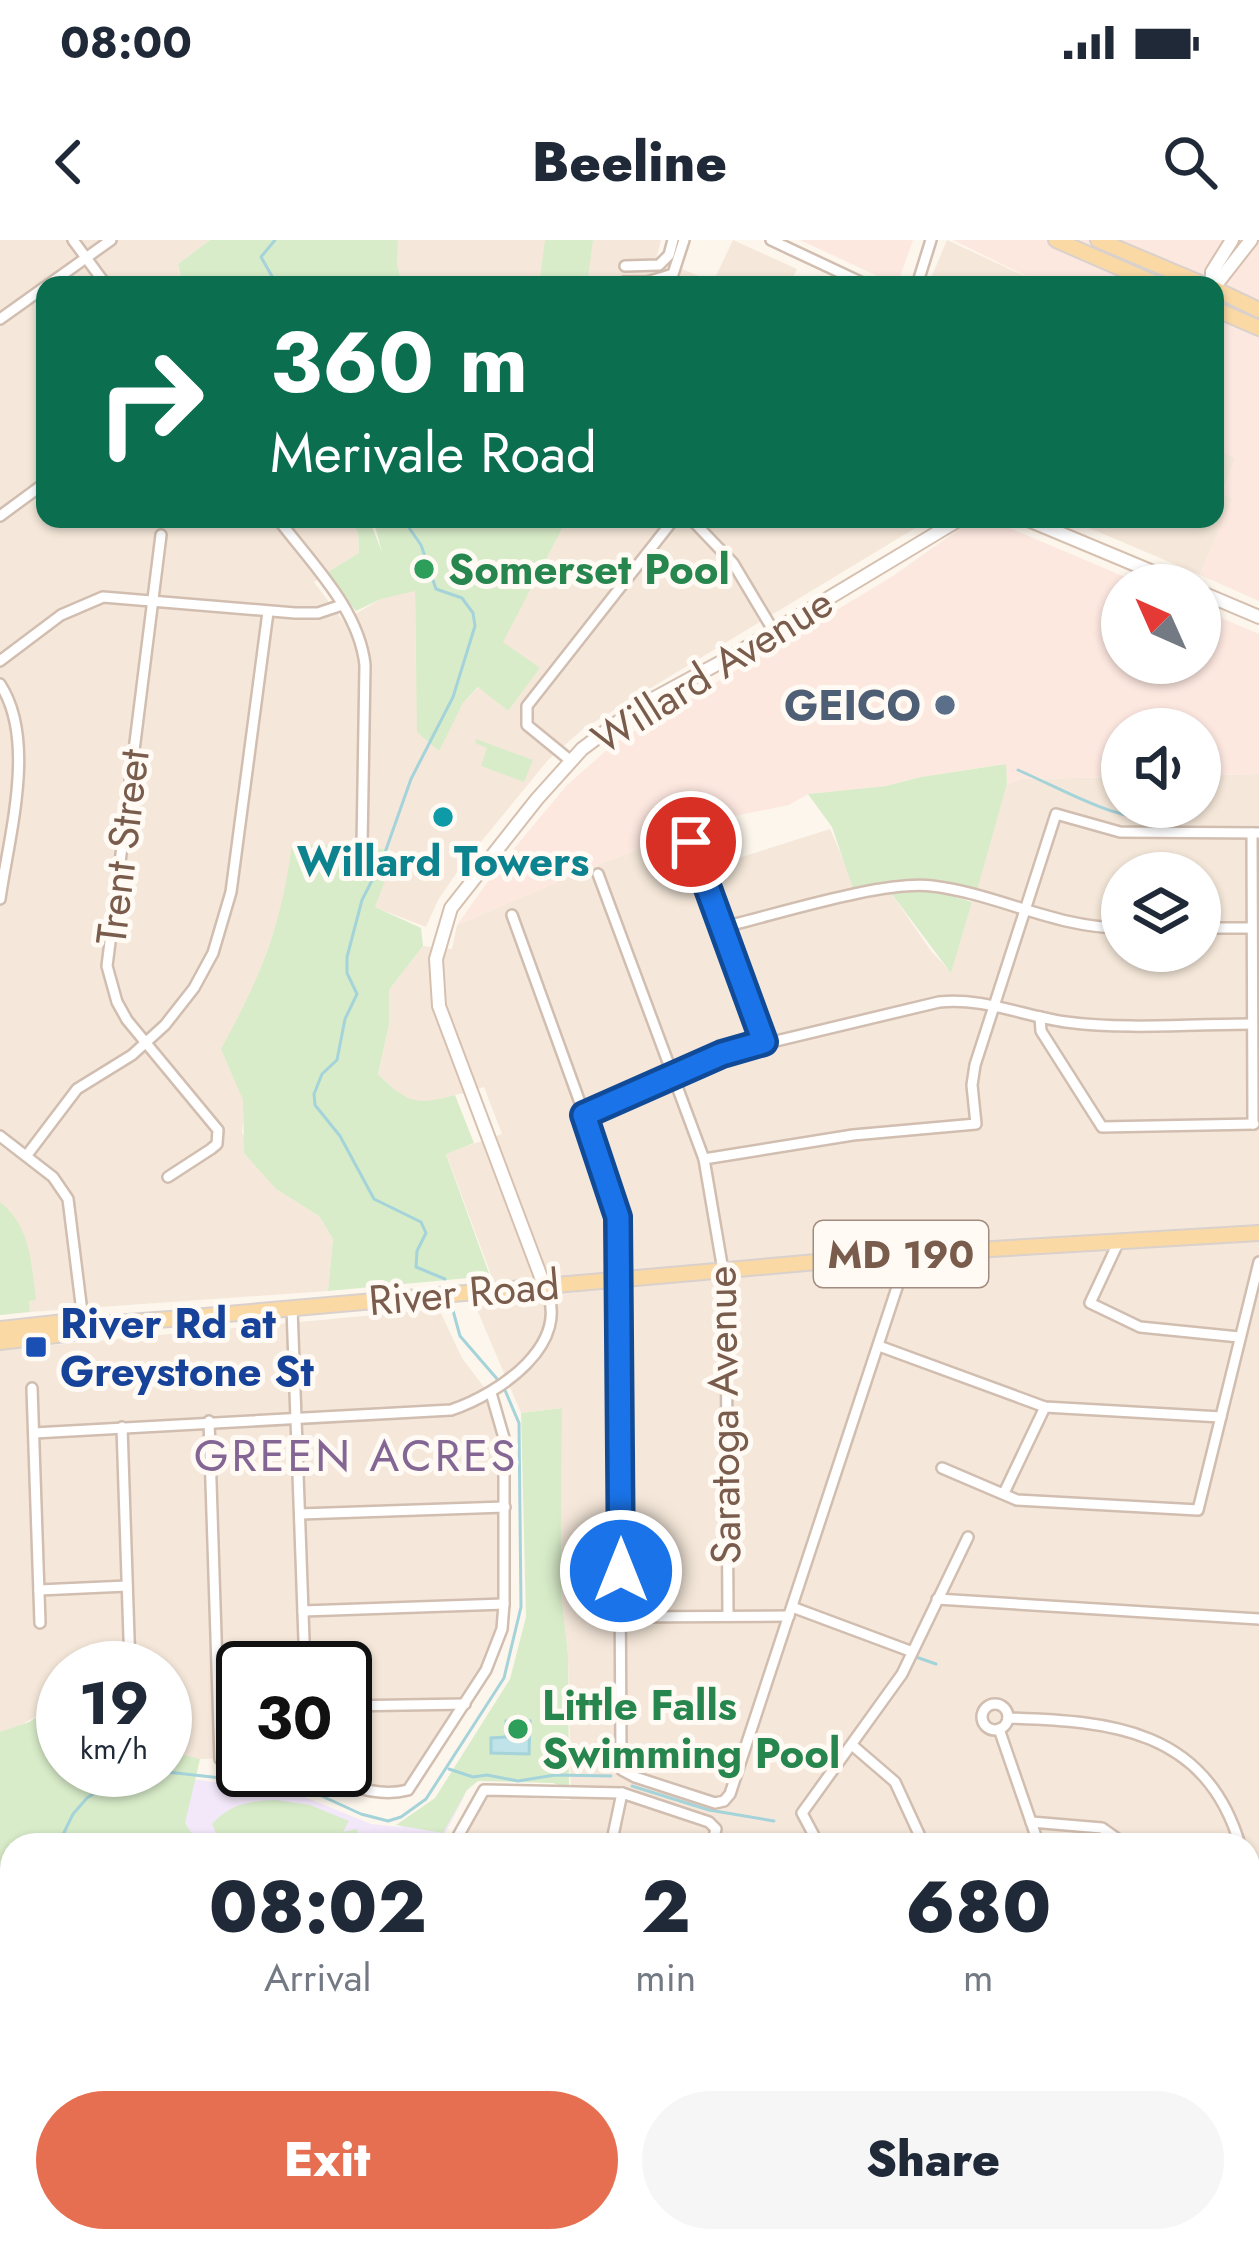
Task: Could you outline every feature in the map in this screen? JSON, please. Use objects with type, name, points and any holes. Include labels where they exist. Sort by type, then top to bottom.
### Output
[{"type":"main road","points":[[1056,240],[1139,276]]},
{"type":"main road","points":[[1098,240],[1187,276]]},
{"type":"main road","points":[[1224,292],[1259,310]]},
{"type":"main road","points":[[1224,313],[1259,328]]},
{"type":"main road","name":"River Road","points":[[3,1327],[83,1320],[100,1324],[908,1253],[1259,1233]]},
{"type":"main road","points":[[38,1338],[78,1328],[83,1320]]},
{"type":"main road","name":"River Road","points":[[0,1342],[90,1331],[100,1324]]},
{"type":"street","points":[[73,240],[99,276]]},
{"type":"street","points":[[60,276],[110,240]]},
{"type":"street","points":[[625,266],[654,266],[669,255],[673,240]]},
{"type":"street","points":[[667,276],[675,271],[684,240]]},
{"type":"street","points":[[771,240],[848,276]]},
{"type":"street","points":[[920,276],[931,240]]},
{"type":"street","points":[[1222,276],[1251,240]]},
{"type":"street","points":[[1212,276],[1231,242]]},
{"type":"street","points":[[1231,242],[1232,265]]},
{"type":"street","points":[[654,266],[655,276]]},
{"type":"street","points":[[0,319],[36,293]]},
{"type":"street","points":[[0,516],[36,490]]},
{"type":"street","points":[[285,528],[360,637],[365,665],[362,846]]},
{"type":"street","points":[[571,760],[530,729],[524,717],[527,706],[667,528]]},
{"type":"street","points":[[701,528],[734,562],[773,631]]},
{"type":"street","name":"Willard Avenue","points":[[928,536],[935,528]]},
{"type":"street","name":"Willard Avenue","points":[[544,1285],[444,1023],[435,968],[441,932],[455,901],[571,760],[628,714],[943,528]]},
{"type":"street","points":[[1048,528],[1134,564]]},
{"type":"street","name":"Trent Street","points":[[161,535],[107,956],[117,1001],[218,1130],[212,1150],[168,1178]]},
{"type":"street","points":[[0,661],[61,615],[89,601],[117,596],[268,612],[318,613],[342,605]]},
{"type":"street","points":[[1221,601],[1259,617]]},
{"type":"street","points":[[27,1155],[76,1089],[146,1043],[194,988],[213,953],[226,916],[268,612]]},
{"type":"street","points":[[0,684],[11,701],[20,735],[3,841],[0,899]]},
{"type":"street","points":[[704,1160],[853,1135],[976,1124],[975,1065],[1056,814],[1120,832],[1256,833],[1252,1024],[1256,1124],[1102,1127],[1041,1031],[1040,1017]]},
{"type":"street","points":[[691,842],[764,1042]]},
{"type":"street","name":"Saratoga Avenue","points":[[598,874],[704,1160],[727,1288],[728,1616]]},
{"type":"street","points":[[723,927],[910,886],[946,889],[1079,926],[1101,927]]},
{"type":"street","points":[[512,915],[618,1217],[622,1770],[678,1793],[724,1801],[730,1794],[908,1253]]},
{"type":"street","points":[[1221,928],[1252,928]]},
{"type":"street","points":[[584,1115],[764,1042],[939,1002],[969,1001],[1100,1024],[1252,1024]]},
{"type":"street","points":[[0,1136],[53,1177],[68,1199],[83,1320]]},
{"type":"street","points":[[1120,1240],[1090,1303],[1140,1327],[1239,1337]]},
{"type":"street","points":[[942,1468],[1017,1500],[1198,1510],[1259,1262]]},
{"type":"street","points":[[34,1433],[209,1420],[437,1412],[498,1388],[538,1349],[552,1309],[544,1285]]},
{"type":"street","points":[[292,1307],[304,1641]]},
{"type":"street","points":[[879,1346],[1046,1406],[1221,1417]]},
{"type":"street","points":[[32,1388],[40,1623]]},
{"type":"street","points":[[372,1792],[408,1790],[494,1652],[504,1604],[504,1438],[498,1388]]},
{"type":"street","points":[[1004,1493],[1046,1406]]},
{"type":"street","points":[[209,1420],[216,1641]]},
{"type":"street","points":[[122,1427],[129,1641]]},
{"type":"street","points":[[300,1514],[505,1507]]},
{"type":"street","points":[[813,1833],[802,1814],[902,1674],[968,1537]]},
{"type":"street","points":[[39,1590],[127,1586]]},
{"type":"street","points":[[937,1599],[1259,1619]]},
{"type":"street","points":[[303,1611],[504,1604]]},
{"type":"street","points":[[621,1617],[791,1611],[910,1651]]},
{"type":"street","points":[[372,1706],[465,1704]]},
{"type":"street","points":[[1000,1729],[984,1723],[986,1708],[999,1704],[1008,1718]]},
{"type":"street","points":[[1000,1729],[1008,1718]]},
{"type":"street","points":[[1008,1718],[1114,1725],[1165,1744],[1211,1786],[1236,1833]]},
{"type":"street","points":[[1000,1729],[1035,1833]]},
{"type":"street","points":[[852,1745],[895,1782],[918,1833]]},
{"type":"street","points":[[460,1833],[484,1790],[622,1793],[693,1815],[716,1829],[715,1833]]},
{"type":"street","points":[[614,1833],[622,1793]]},
{"type":"street","points":[[1031,1822],[1102,1828],[1109,1833]]},
{"type":"shaded area","points":[[0,240],[210,240],[178,264],[181,276],[36,276],[36,528],[356,528],[359,553],[314,582],[343,621],[381,599],[415,590],[416,674],[438,750],[463,703],[479,687],[508,711],[539,669],[502,642],[562,528],[915,528],[583,729],[548,760],[462,865],[426,927],[374,907],[395,855],[390,850],[346,853],[284,904],[254,987],[242,1133],[276,1189],[319,1216],[333,1239],[328,1291],[30,1312],[22,1232],[0,1207]]},
{"type":"shaded area","points":[[398,240],[661,240],[652,276],[400,276]]},
{"type":"shaded area","points":[[733,240],[797,269],[794,276],[716,276]]},
{"type":"shaded area","points":[[800,240],[913,240],[900,276],[878,276]]},
{"type":"shaded area","points":[[947,240],[1025,276],[932,276]]},
{"type":"shaded area","points":[[953,240],[1259,240],[1259,601],[1221,584],[1221,564],[1205,564],[1220,528],[1224,528],[1232,499],[1224,494],[1224,488],[1235,458],[1224,454],[1224,276],[1026,276]]},
{"type":"shaded area","points":[[1224,453],[1236,458],[1224,488]]},
{"type":"shaded area","points":[[1224,494],[1233,498],[1224,519]]},
{"type":"shaded area","points":[[960,528],[1009,528],[1101,567],[1101,684],[1221,684],[1221,618],[1259,634],[1259,774],[1221,775],[1221,708],[1101,708],[1101,777],[1021,779],[1007,784],[1005,764],[886,786],[808,794],[789,805],[709,821],[457,925],[567,785],[615,743],[893,576]]},
{"type":"shaded area","points":[[1089,528],[1220,528],[1205,564],[1174,564]]},
{"type":"shaded area","points":[[1259,774],[1259,1833],[466,1833],[482,1801],[490,1796],[571,1800],[568,1655],[561,1592],[562,1408],[521,1413],[475,1305],[501,1302],[446,1153],[502,1134],[484,1087],[424,1104],[399,1095],[378,1074],[389,1025],[389,990],[423,946],[452,949],[457,925],[709,821],[723,863],[830,829],[861,900],[891,893],[951,972],[1007,784],[1021,779],[1101,777],[1101,828],[1221,828],[1221,775]]},
{"type":"shaded area","points":[[439,1309],[497,1419],[500,1619],[492,1651],[406,1788],[372,1790],[372,1641],[216,1641],[216,1759],[200,1759],[192,1757],[192,1641],[36,1641],[36,1716],[0,1737],[0,1350]]},
{"type":"shaded area","points":[[192,1779],[216,1782],[216,1797],[305,1797],[371,1824],[400,1827],[429,1804],[465,1795],[445,1833],[81,1833],[126,1797],[192,1797]]},
{"type":"green space","points":[[210,240],[398,240],[400,276],[181,276],[178,264]]},
{"type":"green space","points":[[545,240],[593,240],[588,276],[540,276]]},
{"type":"green space","points":[[356,528],[373,528],[382,552],[375,528],[562,528],[503,642],[540,668],[508,711],[478,687],[463,703],[439,751],[417,732],[415,591],[356,611],[325,574],[359,553]]},
{"type":"green space","points":[[476,739],[533,760],[524,782],[481,766],[487,748],[475,743]]},
{"type":"green space","points":[[1006,764],[1007,784],[977,890],[914,880],[854,891],[832,827],[808,794],[886,786]]},
{"type":"green space","points":[[292,844],[360,846],[395,854],[375,907],[421,928],[423,946],[389,990],[389,1025],[378,1074],[413,1100],[455,1095],[474,1143],[446,1154],[490,1276],[328,1291],[333,1239],[319,1216],[276,1189],[244,1153],[243,1100],[221,1049],[267,951]]},
{"type":"green space","points":[[934,891],[972,902],[951,973],[891,893]]},
{"type":"green space","points":[[0,1202],[18,1223],[28,1246],[36,1300],[29,1301],[30,1312],[0,1315]]},
{"type":"green space","points":[[562,1408],[561,1592],[568,1655],[569,1789],[553,1783],[478,1781],[467,1790],[443,1833],[396,1825],[435,1798],[510,1679],[526,1617],[521,1413]]},
{"type":"green space","points":[[36,1718],[36,1797],[191,1797],[185,1823],[191,1833],[0,1833],[0,1732]]},
{"type":"green space","points":[[192,1757],[200,1759],[192,1793]]},
{"type":"green space","points":[[257,1801],[310,1805],[349,1821],[343,1832],[357,1829],[358,1833],[216,1833],[212,1824],[219,1817]]},
{"type":"water","name":"Little Falls Swimming Pool","points":[[506,1721],[530,1721],[529,1754],[491,1753],[491,1738],[506,1737]]},
{"type":"waterway","points":[[272,276],[261,257],[275,240]]},
{"type":"waterway","points":[[409,528],[421,545],[436,589],[462,598],[473,613],[475,626],[453,697],[411,779],[382,861],[362,900],[347,957],[347,973],[357,994],[345,1019],[337,1060],[322,1074],[314,1094],[315,1105],[340,1136],[374,1199],[421,1222],[426,1233],[416,1267],[445,1279]]},
{"type":"waterway","points":[[1018,770],[1101,807]]},
{"type":"waterway","points":[[452,1307],[460,1336],[498,1380]]},
{"type":"waterway","points":[[64,1833],[87,1798],[116,1779],[149,1770],[302,1787],[388,1821],[426,1799],[504,1678],[521,1607],[519,1423],[504,1388]]},
{"type":"waterway","points":[[916,1657],[936,1664]]},
{"type":"waterway","points":[[449,1769],[473,1777],[518,1781],[555,1775],[611,1776]]},
{"type":"waterway","points":[[632,1786],[709,1810],[774,1821]]},
{"type":"place","name":"Somerset Pool","points":[[424,569]]},
{"type":"place","name":"GEICO","points":[[945,705]]},
{"type":"place","name":"Willard Towers","points":[[443,817]]},
{"type":"place","name":"River Rd at Greystone St","points":[[36,1347]]},
{"type":"place","name":"Little Falls Swimming Pool","points":[[518,1729]]},
{"type":"district","name":"GREEN ACRES","points":[[356,1455]]},
{"type":"route","points":[[621,1571],[618,1217],[584,1115],[722,1054],[764,1042],[691,842]]}]
